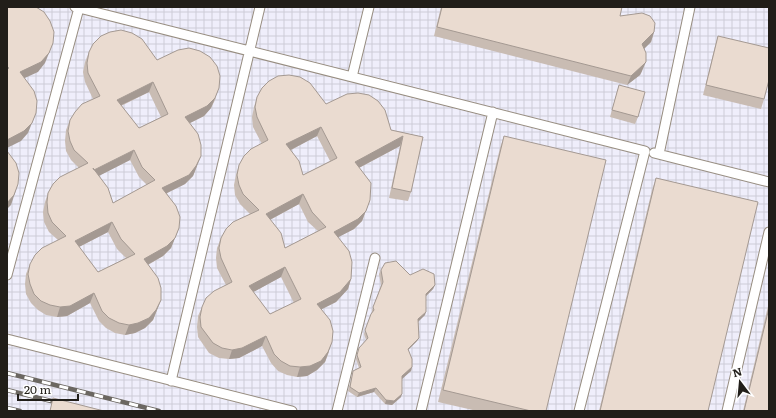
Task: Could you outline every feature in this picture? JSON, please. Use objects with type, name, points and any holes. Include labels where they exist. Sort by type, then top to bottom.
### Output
[{"type":"lane","points":[[7,275],[77,7],[769,182]]},
{"type":"lane","points":[[171,381],[260,7]]},
{"type":"lane","points":[[352,77],[369,7]]},
{"type":"lane","points":[[659,154],[690,7]]},
{"type":"lane","points":[[421,411],[494,112]]},
{"type":"lane","points":[[579,411],[645,150]]},
{"type":"lane","points":[[727,411],[769,232]]},
{"type":"lane","points":[[336,411],[374,258]]},
{"type":"lane","points":[[7,339],[292,411]]},
{"type":"shaded area","points":[[7,7],[769,7],[769,411],[7,411]]},
{"type":"building","points":[[7,7],[36,7],[44,12],[50,21],[54,32],[53,43],[49,53],[41,62],[20,72],[34,91],[37,101],[36,113],[32,123],[24,131],[7,140],[7,69],[9,68],[7,67]]},
{"type":"building","points":[[442,7],[622,7],[620,16],[642,13],[650,16],[655,23],[654,32],[642,44],[646,53],[646,62],[631,76],[437,27]]},
{"type":"building","points":[[121,30],[132,33],[142,39],[157,60],[178,50],[189,48],[200,51],[210,57],[217,66],[220,76],[219,88],[215,98],[207,106],[185,117],[198,134],[201,145],[201,156],[196,166],[189,175],[162,188],[176,206],[180,217],[179,228],[175,238],[167,246],[144,259],[158,278],[161,288],[161,300],[156,310],[149,318],[129,325],[119,323],[109,318],[102,311],[94,293],[70,306],[60,307],[41,301],[34,294],[28,274],[30,264],[35,255],[42,248],[66,236],[52,222],[48,213],[48,193],[53,184],[60,177],[88,163],[74,150],[68,131],[70,120],[82,104],[100,96],[88,73],[87,63],[89,52],[93,44],[101,36],[110,32]],"holes":[[[153,82],[168,114],[139,128],[117,100]],[[134,150],[142,167],[155,180],[113,203],[108,188],[94,170]],[[112,222],[121,239],[135,254],[98,272],[75,241]]]},
{"type":"building","points":[[718,36],[769,48],[769,80],[764,99],[706,85]]},
{"type":"building","points":[[289,75],[300,77],[310,83],[326,104],[347,94],[358,93],[369,95],[378,101],[385,110],[391,130],[423,137],[411,192],[392,188],[403,136],[355,162],[371,183],[370,200],[366,211],[358,219],[334,232],[349,251],[352,262],[351,279],[340,292],[317,304],[330,320],[333,331],[332,342],[328,352],[321,361],[310,366],[300,367],[290,366],[281,361],[274,354],[266,336],[242,348],[232,350],[222,348],[213,343],[201,327],[200,317],[206,298],[214,291],[232,282],[221,258],[219,248],[221,238],[226,229],[233,222],[259,210],[243,194],[237,175],[239,165],[244,156],[251,149],[268,140],[257,117],[255,107],[257,97],[262,88],[269,81],[278,76]],"holes":[[[321,127],[337,158],[303,175],[299,161],[286,144]],[[303,194],[312,212],[326,227],[285,248],[281,233],[266,214]],[[285,267],[301,299],[270,314],[249,286]]]},
{"type":"building","points":[[619,85],[645,92],[638,117],[612,110]]},
{"type":"building","points":[[504,136],[606,160],[546,411],[531,411],[443,390]]},
{"type":"building","points":[[7,151],[16,163],[19,173],[18,184],[14,195],[7,203]]},
{"type":"building","points":[[656,178],[758,202],[708,411],[600,411]]},
{"type":"building","points":[[396,261],[410,275],[423,269],[434,274],[435,285],[426,294],[426,312],[418,319],[419,338],[408,349],[412,359],[412,367],[402,376],[402,394],[394,401],[386,400],[376,388],[359,393],[350,387],[353,371],[361,367],[357,355],[359,348],[368,338],[365,330],[374,310],[373,307],[383,282],[381,270],[385,263]]},
{"type":"building","points":[[769,308],[769,411],[744,411]]},
{"type":"building","points":[[53,398],[104,411],[50,411]]},
{"type":"railway","points":[[7,373],[159,411]]},
{"type":"railway","points":[[7,390],[63,404]]},
{"type":"railway","points":[[7,408],[20,411]]}]
